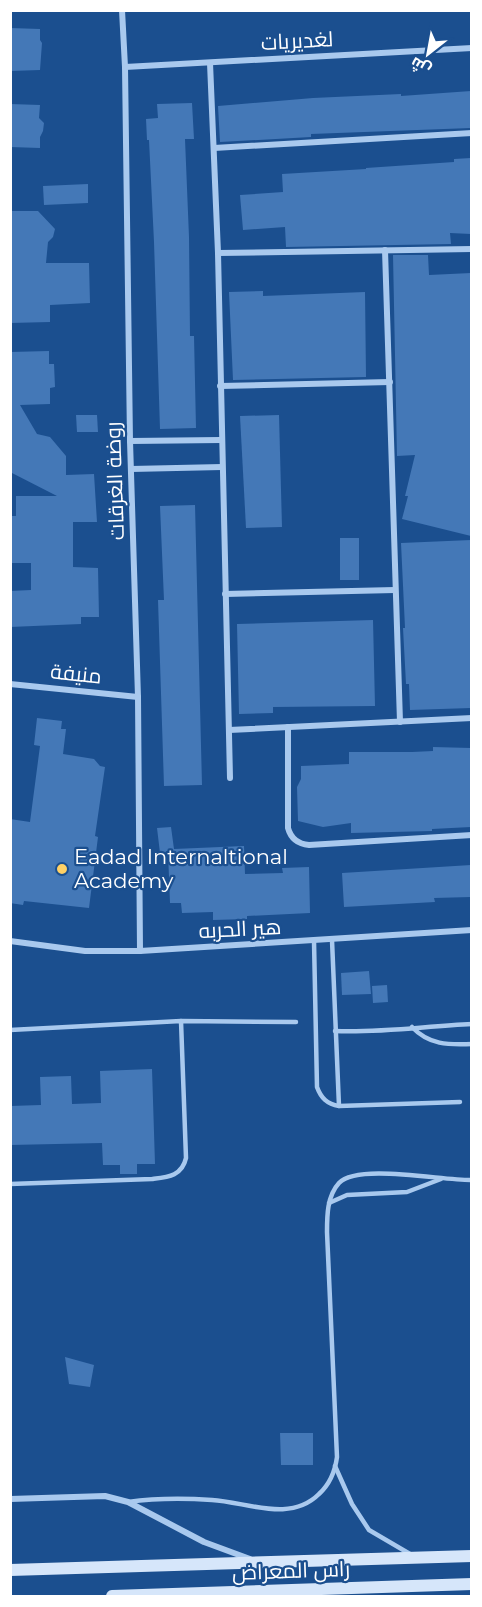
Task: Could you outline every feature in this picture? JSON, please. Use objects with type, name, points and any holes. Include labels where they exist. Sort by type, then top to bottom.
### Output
[{"type":"street","name":"روضة الغرقات","points":[[122,10],[125,67],[130,441],[138,697],[140,951]]},
{"type":"street","name":"لغديريات","points":[[125,67],[471,48]]},
{"type":"street","points":[[210,63],[218,253],[230,778]]},
{"type":"street","points":[[213,148],[471,133]]},
{"type":"street","points":[[218,253],[471,249]]},
{"type":"street","points":[[386,250],[400,722]]},
{"type":"street","points":[[220,386],[390,382]]},
{"type":"street","points":[[130,441],[221,440]]},
{"type":"street","points":[[131,469],[222,467]]},
{"type":"street","points":[[225,594],[395,590]]},
{"type":"street","name":"منيفة","points":[[10,684],[138,697]]},
{"type":"street","points":[[229,730],[471,718]]},
{"type":"street","points":[[288,727],[288,828],[292,837],[299,843],[309,845],[471,835]]},
{"type":"street","name":"هير الحربه","points":[[10,940],[85,951],[140,951],[471,930]]},
{"type":"street","name":"راس المعراض","points":[[10,1500],[105,1496],[128,1502],[204,1542],[259,1562]]},
{"type":"street","name":"راس المعراض","points":[[10,1570],[471,1556]]},
{"type":"street","name":"راس المعراض","points":[[112,1596],[471,1584]]},
{"type":"lane","points":[[333,940],[339,1106]]},
{"type":"lane","points":[[314,941],[317,1088],[323,1098],[339,1106],[460,1102]]},
{"type":"lane","points":[[10,1184],[152,1179],[169,1177],[179,1172],[186,1158],[181,1021]]},
{"type":"lane","points":[[10,1030],[181,1021],[296,1022]]},
{"type":"lane","points":[[335,1031],[374,1032],[412,1027],[471,1024]]},
{"type":"lane","points":[[412,1027],[423,1037],[439,1044],[471,1044]]},
{"type":"lane","points":[[128,1502],[149,1499],[213,1500],[265,1509],[293,1508],[310,1502],[317,1496],[329,1483],[337,1457],[327,1232],[329,1203],[337,1185],[350,1177],[395,1173],[471,1180]]},
{"type":"lane","points":[[329,1203],[347,1195],[407,1192],[441,1179]]},
{"type":"lane","points":[[335,1466],[352,1504],[369,1530],[396,1547],[418,1557]]},
{"type":"building","points":[[10,28],[40,29],[42,43],[40,70],[10,71]]},
{"type":"building","points":[[471,91],[471,128],[311,134],[311,137],[220,142],[218,106],[313,98],[401,94],[401,96]]},
{"type":"building","points":[[192,103],[194,139],[185,139],[190,336],[194,336],[196,428],[160,429],[154,242],[146,119],[158,118],[157,104]]},
{"type":"building","points":[[10,104],[40,105],[39,118],[44,123],[40,148],[10,147]]},
{"type":"building","points":[[471,158],[471,234],[450,233],[451,244],[286,247],[285,227],[243,230],[240,195],[283,192],[282,174],[454,162],[454,159]]},
{"type":"building","points":[[88,184],[88,203],[44,205],[43,186]]},
{"type":"building","points":[[10,211],[38,211],[55,229],[53,237],[48,242],[46,263],[89,263],[90,303],[50,305],[50,322],[10,323]]},
{"type":"building","points":[[393,255],[428,255],[429,275],[471,273],[471,536],[402,519],[415,455],[397,456]]},
{"type":"building","points":[[263,291],[263,296],[365,292],[366,377],[233,380],[229,292]]},
{"type":"building","points":[[49,351],[49,364],[54,364],[55,387],[50,388],[50,404],[20,405],[37,434],[50,437],[66,456],[66,475],[94,474],[97,522],[73,522],[73,567],[98,568],[99,617],[81,617],[81,624],[10,627],[10,591],[31,590],[31,563],[10,563],[10,516],[16,516],[16,496],[57,496],[12,473],[10,468],[10,352]]},
{"type":"building","points":[[76,415],[97,415],[98,432],[77,432]]},
{"type":"building","points":[[279,415],[282,527],[246,528],[240,416]]},
{"type":"building","points":[[195,505],[202,785],[164,786],[158,600],[164,600],[160,506]]},
{"type":"building","points":[[340,538],[359,538],[359,580],[340,580]]},
{"type":"building","points":[[471,540],[471,708],[410,710],[409,684],[406,684],[401,543]]},
{"type":"building","points":[[373,620],[375,706],[273,707],[273,713],[239,714],[237,624]]},
{"type":"building","points":[[37,718],[62,721],[61,729],[66,729],[63,754],[94,759],[100,766],[105,767],[95,836],[98,837],[89,908],[24,901],[23,905],[10,903],[10,819],[30,822],[40,746],[34,745]]},
{"type":"building","points":[[433,747],[471,748],[471,827],[432,829],[432,831],[351,833],[351,823],[323,827],[298,821],[297,787],[301,779],[301,766],[349,764],[349,752],[433,751]]},
{"type":"building","points":[[171,827],[174,849],[244,846],[245,874],[283,873],[282,868],[309,867],[310,913],[213,920],[213,912],[182,913],[181,903],[170,903],[168,852],[160,853],[157,828]]},
{"type":"building","points":[[471,865],[471,897],[434,898],[435,902],[344,907],[342,873]]},
{"type":"building","points":[[369,971],[371,994],[342,995],[341,973]]},
{"type":"building","points":[[387,985],[388,1002],[373,1003],[372,986]]},
{"type":"building","points":[[152,1069],[155,1164],[137,1164],[137,1174],[120,1174],[120,1165],[103,1165],[102,1143],[10,1145],[10,1106],[41,1105],[40,1077],[71,1076],[72,1104],[101,1103],[100,1071]]},
{"type":"building","points":[[65,1357],[94,1365],[90,1387],[69,1384]]},
{"type":"building","points":[[280,1433],[313,1433],[313,1465],[281,1465]]},
{"type":"place","name":"Eadad Internaltional Academy","points":[[62,869]]}]
